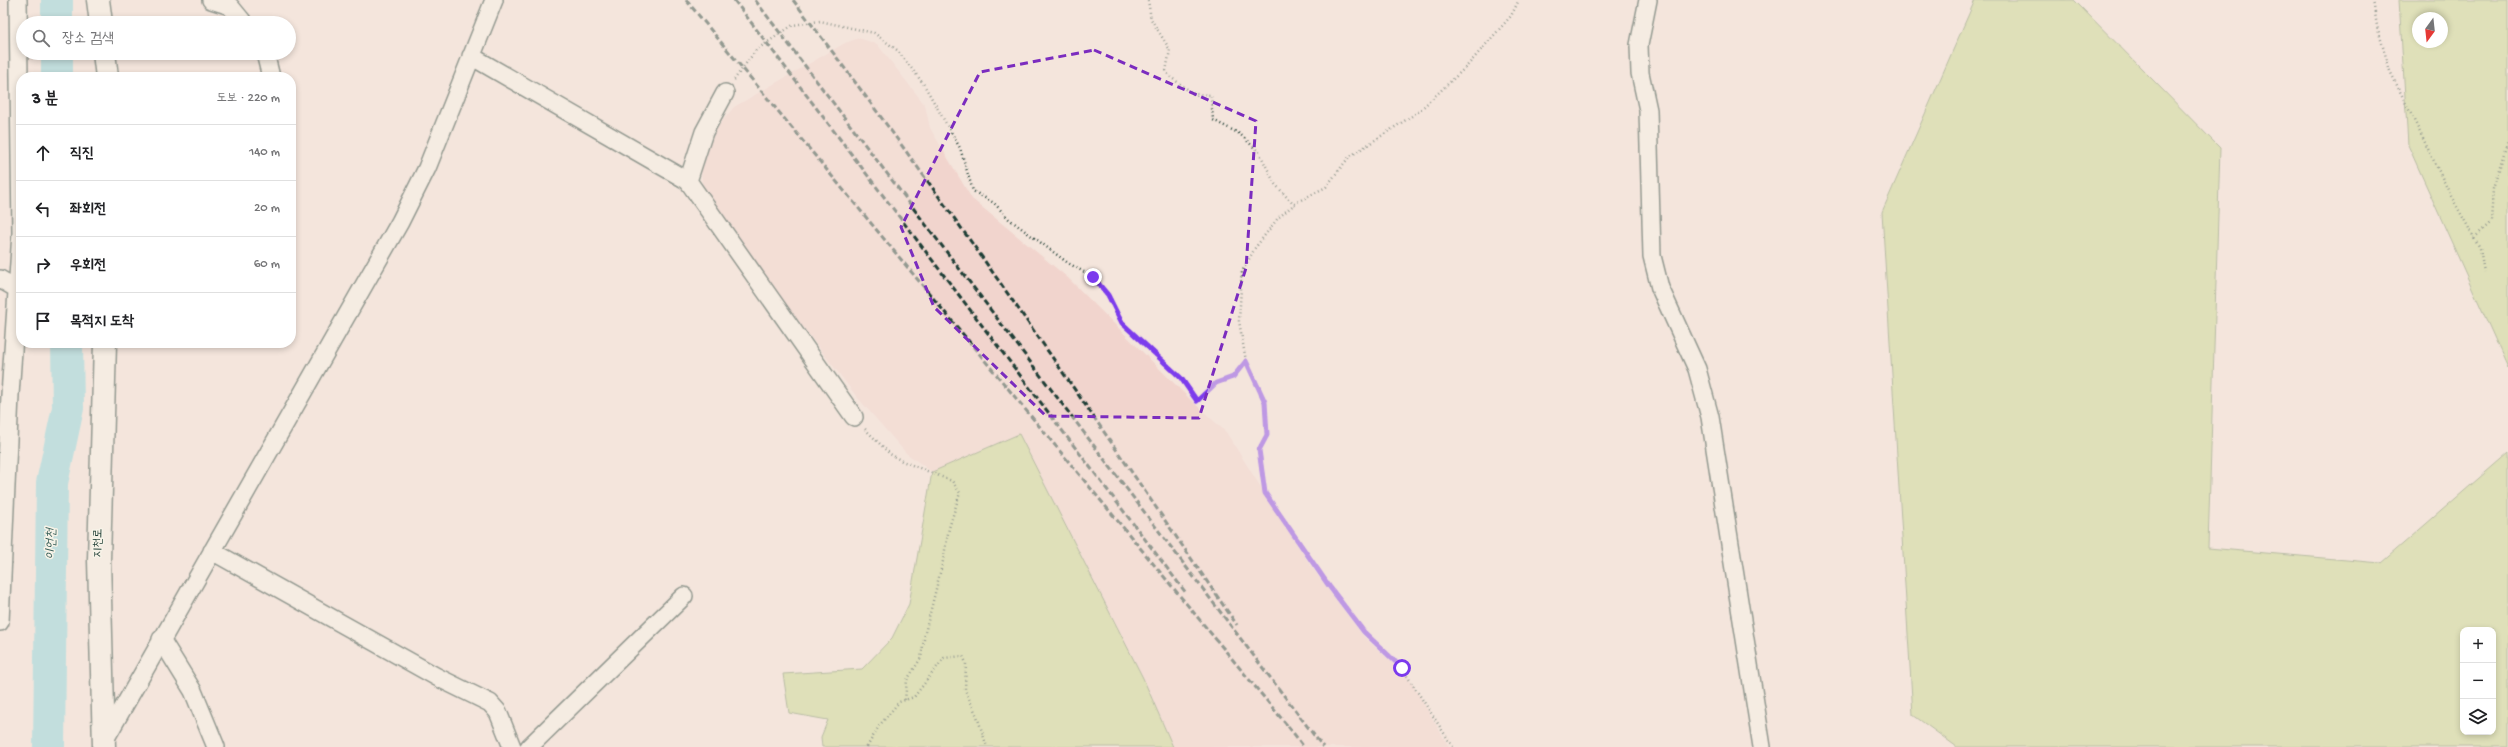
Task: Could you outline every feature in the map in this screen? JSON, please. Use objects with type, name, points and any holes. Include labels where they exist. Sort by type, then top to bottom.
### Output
[{"type":"main road","points":[[98,0],[100,16]]},
{"type":"main road","points":[[105,60],[106,72]]},
{"type":"main road","name":"지천로","points":[[103,746],[98,560],[108,348]]},
{"type":"street","points":[[18,0],[18,16]]},
{"type":"street","points":[[211,0],[230,6],[238,16]]},
{"type":"street","points":[[103,746],[161,639],[400,222],[427,168],[494,0]]},
{"type":"street","points":[[1648,0],[1639,45],[1640,73],[1648,110],[1652,256],[1660,288],[1697,369],[1710,417],[1762,747]]},
{"type":"street","points":[[471,56],[688,181],[854,417]]},
{"type":"street","points":[[19,60],[19,72]]},
{"type":"street","points":[[267,60],[270,72]]},
{"type":"street","points":[[688,181],[704,132],[725,93]]},
{"type":"street","points":[[0,279],[16,288]]},
{"type":"street","points":[[0,622],[16,309]]},
{"type":"street","points":[[212,551],[437,677],[490,703],[498,712],[512,747]]},
{"type":"street","points":[[529,747],[684,596]]},
{"type":"street","points":[[161,639],[193,691],[216,747]]},
{"type":"path","points":[[1148,0],[1151,18],[1170,50],[1166,71],[1169,76],[1194,94],[1211,95],[1213,120],[1240,134],[1259,152],[1275,184],[1294,205]]},
{"type":"path","points":[[1452,747],[1402,668],[1364,632],[1329,586],[1265,493],[1259,450],[1267,435],[1265,402],[1246,361],[1239,321],[1242,272],[1255,248],[1278,218],[1294,205],[1326,187],[1349,157],[1418,112],[1438,90],[1467,66],[1511,16],[1519,0]]},
{"type":"path","points":[[2373,0],[2377,26],[2390,71],[2480,248],[2484,272]]},
{"type":"path","points":[[725,93],[756,50],[793,25],[820,21],[874,33],[897,50],[923,83],[960,148],[973,191],[994,203],[1009,219],[1068,263],[1093,277],[1108,295],[1122,323],[1181,378],[1197,401],[1216,383],[1233,377],[1246,361]]},
{"type":"path","points":[[2474,238],[2491,222],[2493,189],[2508,140]]},
{"type":"path","points":[[854,417],[890,454],[902,461],[952,481],[960,493],[949,528],[944,562],[925,633],[921,658],[907,680],[905,700]]},
{"type":"path","points":[[867,747],[879,726],[899,702],[914,697],[944,658],[963,656],[966,663],[965,690],[977,716],[987,747]]},
{"type":"highlighted area","points":[[1094,50],[1256,121],[1246,268],[1199,418],[1046,416],[934,307],[901,227],[980,72]]},
{"type":"shaded area","points":[[859,38],[877,44],[925,105],[930,128],[972,199],[1067,277],[1192,401],[1226,432],[1310,565],[1364,637],[1408,677],[1449,747],[1173,747],[1143,678],[1019,434],[932,472],[906,453],[857,397],[716,214],[702,187],[701,158],[711,135],[734,107],[845,43]]},
{"type":"green space","points":[[1975,0],[2074,0],[2220,148],[2208,548],[2381,563],[2508,453],[2508,747],[1957,747],[1913,715],[1882,212]]},
{"type":"green space","points":[[2399,0],[2508,0],[2508,368],[2408,145]]},
{"type":"green space","points":[[1019,434],[1143,678],[1173,747],[822,747],[821,737],[828,720],[789,713],[783,674],[862,669],[892,638],[909,604],[932,472]]},
{"type":"waterway","name":"이언천","points":[[57,0],[57,16]]},
{"type":"waterway","name":"이언천","points":[[57,60],[57,72]]},
{"type":"waterway","name":"이언천","points":[[49,747],[52,483],[68,408],[67,348]]},
{"type":"railway","points":[[686,0],[1291,730]]},
{"type":"railway","points":[[734,0],[1186,593]]},
{"type":"railway","points":[[755,0],[1323,747]]},
{"type":"railway","points":[[793,0],[908,154],[964,232],[1074,388],[1237,625]]},
{"type":"railway","points":[[1288,726],[1304,747]]},
{"type":"route","points":[[1093,277],[1108,295],[1122,323],[1181,378],[1197,401],[1216,383],[1233,377],[1246,361],[1265,402],[1267,435],[1259,450],[1260,466],[1265,493],[1329,586],[1364,632],[1402,668]]}]
